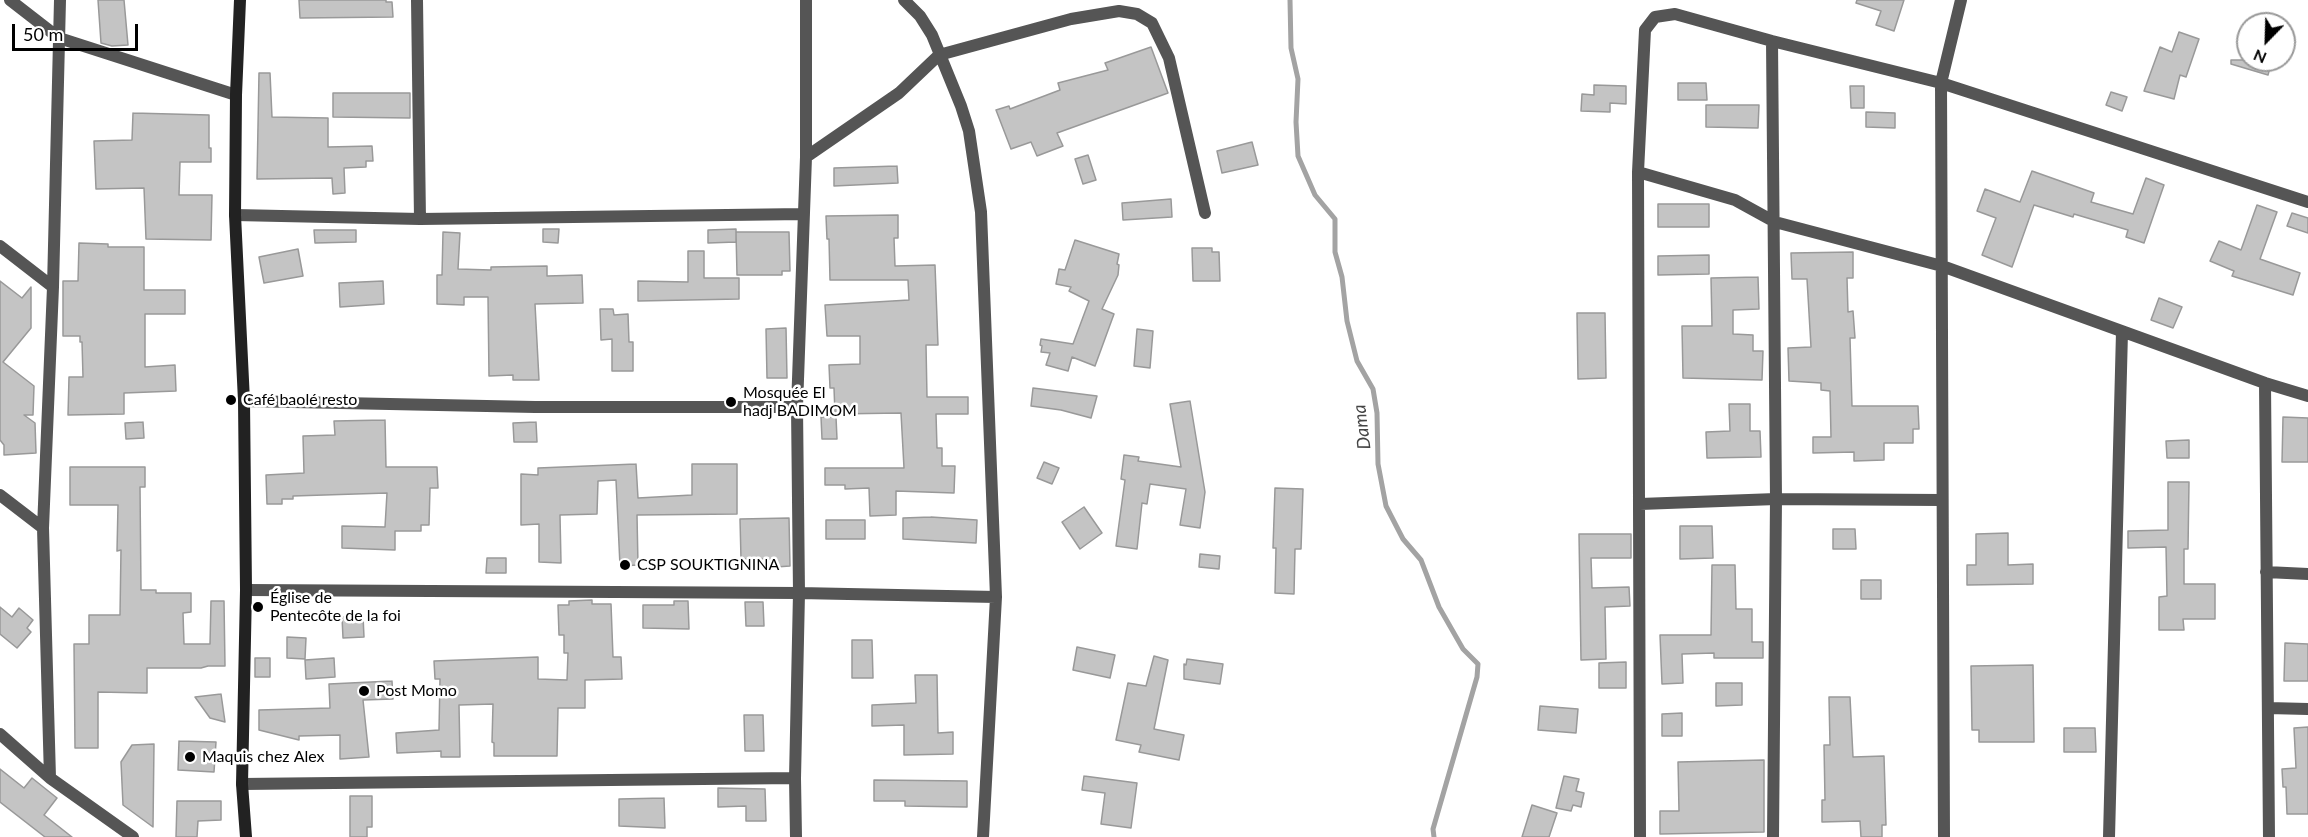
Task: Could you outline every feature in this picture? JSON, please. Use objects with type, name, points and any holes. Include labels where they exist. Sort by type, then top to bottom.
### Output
[{"type":"street","points":[[10,0],[58,38],[236,94]]},
{"type":"street","points":[[50,778],[43,528],[60,0]]},
{"type":"street","points":[[240,0],[236,94],[235,215],[244,401],[246,590],[242,784],[246,837]]},
{"type":"street","points":[[417,0],[420,219]]},
{"type":"street","points":[[796,837],[799,593],[797,406],[806,157],[806,0]]},
{"type":"street","points":[[904,0],[920,16],[932,35],[969,131],[981,212],[996,597],[983,837]]},
{"type":"street","points":[[1944,837],[1941,82],[1962,0]]},
{"type":"street","points":[[806,157],[899,93],[939,55],[1071,19],[1119,11],[1137,14],[1152,23],[1169,58],[1189,134],[1205,213]]},
{"type":"street","points":[[1640,837],[1638,172],[1645,30],[1655,17],[1675,14],[1772,41],[1941,82],[2308,202]]},
{"type":"street","points":[[1772,41],[1776,499],[1773,837]]},
{"type":"street","points":[[1638,172],[1735,200],[1775,222],[1941,266],[2265,383],[2308,396]]},
{"type":"street","points":[[235,215],[420,219],[804,214]]},
{"type":"street","points":[[0,246],[52,287]]},
{"type":"street","points":[[2109,837],[2122,332]]},
{"type":"street","points":[[2265,383],[2269,837]]},
{"type":"street","points":[[244,401],[535,407],[797,406]]},
{"type":"street","points":[[0,495],[43,528]]},
{"type":"street","points":[[1640,504],[1776,499],[1942,500]]},
{"type":"street","points":[[2266,572],[2308,574]]},
{"type":"street","points":[[246,590],[799,593],[996,597]]},
{"type":"street","points":[[2268,708],[2308,709]]},
{"type":"street","points":[[0,734],[50,778],[133,837]]},
{"type":"street","points":[[242,784],[795,778]]},
{"type":"building","points":[[98,0],[124,0],[128,45],[112,46],[101,43]]},
{"type":"building","points":[[299,0],[386,0],[386,2],[392,2],[393,17],[300,18]]},
{"type":"building","points":[[1857,0],[1904,0],[1894,31],[1876,25],[1881,11],[1856,3]]},
{"type":"building","points":[[2179,32],[2199,39],[2186,77],[2180,75],[2174,99],[2144,91],[2160,47],[2172,52]]},
{"type":"building","points":[[1151,47],[1168,93],[1057,133],[1063,146],[1037,156],[1031,142],[1011,149],[996,110],[1009,106],[1010,109],[1060,90],[1058,83],[1108,70],[1105,63]]},
{"type":"building","points":[[2231,60],[2236,60],[2236,65],[2231,64]]},
{"type":"building","points":[[259,73],[270,73],[272,117],[328,118],[328,147],[372,146],[373,161],[366,161],[366,167],[344,168],[345,193],[333,194],[332,178],[257,179]]},
{"type":"building","points":[[1678,83],[1706,83],[1707,100],[1678,100]]},
{"type":"building","points":[[1594,85],[1626,86],[1626,104],[1610,103],[1610,112],[1581,111],[1582,94],[1594,95]]},
{"type":"building","points":[[1850,86],[1864,86],[1864,108],[1851,108]]},
{"type":"building","points":[[2111,92],[2127,97],[2122,111],[2106,105]]},
{"type":"building","points":[[333,93],[410,93],[410,118],[333,117]]},
{"type":"building","points":[[1706,105],[1759,105],[1758,128],[1706,127]]},
{"type":"building","points":[[1866,112],[1895,113],[1895,128],[1866,127]]},
{"type":"building","points":[[133,113],[209,115],[211,162],[180,162],[179,195],[212,195],[211,240],[146,239],[144,188],[96,189],[94,141],[132,140]]},
{"type":"building","points":[[1252,142],[1258,165],[1222,173],[1217,151]]},
{"type":"building","points":[[1088,155],[1096,180],[1083,184],[1075,159]]},
{"type":"building","points":[[897,166],[898,183],[834,186],[834,168]]},
{"type":"building","points":[[2032,171],[2094,193],[2091,202],[2133,214],[2146,178],[2164,185],[2144,243],[2126,237],[2128,230],[2034,205],[2012,267],[1982,255],[1996,218],[1977,211],[1985,189],[2020,202]]},
{"type":"building","points":[[1171,199],[1172,217],[1123,220],[1122,203]]},
{"type":"building","points":[[1658,204],[1709,204],[1709,227],[1658,227]]},
{"type":"building","points":[[2257,205],[2277,212],[2260,259],[2300,273],[2293,295],[2232,276],[2234,271],[2210,261],[2219,241],[2241,250]]},
{"type":"building","points":[[2292,213],[2308,218],[2308,233],[2287,226]]},
{"type":"building","points":[[898,215],[898,238],[894,238],[895,266],[935,265],[938,345],[926,345],[927,397],[968,397],[968,414],[936,414],[937,448],[942,448],[942,466],[955,466],[954,493],[896,491],[896,515],[870,516],[869,488],[845,489],[845,485],[825,485],[825,468],[904,468],[901,413],[835,414],[834,388],[830,388],[829,365],[860,364],[860,336],[827,336],[825,305],[909,300],[908,280],[830,280],[826,216]]},
{"type":"building","points":[[543,229],[559,229],[558,243],[543,242]]},
{"type":"building","points":[[736,229],[736,242],[708,243],[708,230]]},
{"type":"building","points":[[314,230],[356,230],[356,242],[315,243]]},
{"type":"building","points":[[443,232],[460,233],[458,269],[491,270],[491,267],[547,266],[547,276],[582,275],[583,303],[535,304],[539,380],[513,380],[513,375],[489,376],[488,297],[464,297],[464,305],[437,304],[437,275],[442,275]]},
{"type":"building","points":[[736,232],[789,232],[790,271],[782,271],[782,275],[737,275]]},
{"type":"building","points":[[1075,240],[1119,254],[1117,264],[1119,265],[1118,275],[1102,309],[1114,314],[1095,366],[1072,357],[1068,371],[1046,365],[1050,353],[1041,352],[1042,346],[1040,345],[1041,339],[1073,344],[1089,301],[1069,291],[1071,287],[1056,284],[1059,269],[1065,270]]},
{"type":"building","points":[[79,243],[108,244],[108,247],[144,247],[144,290],[185,290],[185,314],[145,314],[145,367],[175,365],[176,391],[124,393],[124,414],[68,415],[69,377],[83,377],[82,342],[80,342],[80,336],[63,336],[63,281],[78,281]]},
{"type":"building","points":[[1192,248],[1212,248],[1212,252],[1219,252],[1220,281],[1193,281]]},
{"type":"building","points":[[298,249],[303,276],[264,283],[259,257]]},
{"type":"building","points":[[688,251],[704,251],[704,278],[739,278],[739,299],[638,301],[638,281],[688,282]]},
{"type":"building","points":[[1853,252],[1853,278],[1847,278],[1848,312],[1853,311],[1855,338],[1850,338],[1852,406],[1918,406],[1919,429],[1913,429],[1913,443],[1884,443],[1884,460],[1854,461],[1854,452],[1813,453],[1813,437],[1831,437],[1830,391],[1821,390],[1821,383],[1789,381],[1788,348],[1811,347],[1807,279],[1792,279],[1791,253]]},
{"type":"building","points":[[1709,255],[1709,274],[1658,275],[1658,256]]},
{"type":"building","points":[[1758,277],[1759,309],[1733,310],[1733,334],[1753,335],[1753,351],[1763,351],[1762,380],[1683,378],[1682,326],[1712,326],[1711,278]]},
{"type":"building","points":[[0,281],[22,298],[31,287],[31,328],[3,362],[34,386],[33,415],[24,415],[35,423],[36,453],[4,455],[4,445],[0,440]]},
{"type":"building","points":[[383,281],[384,304],[340,307],[339,283]]},
{"type":"building","points":[[2159,298],[2182,307],[2173,328],[2151,320]]},
{"type":"building","points":[[600,309],[613,309],[614,315],[628,314],[629,342],[633,342],[633,371],[612,371],[612,339],[601,340]]},
{"type":"building","points":[[1577,313],[1605,313],[1606,378],[1578,379]]},
{"type":"building","points":[[786,328],[787,378],[767,378],[766,329]]},
{"type":"building","points":[[1137,329],[1153,331],[1150,368],[1134,366]]},
{"type":"building","points":[[1033,388],[1097,396],[1091,418],[1061,410],[1031,406]]},
{"type":"building","points":[[1190,401],[1205,492],[1200,528],[1180,525],[1186,489],[1150,484],[1147,504],[1142,503],[1137,549],[1116,546],[1125,480],[1121,479],[1124,455],[1139,457],[1138,461],[1181,467],[1170,404]]},
{"type":"building","points":[[1729,404],[1750,404],[1750,431],[1760,431],[1761,457],[1707,458],[1706,432],[1730,431]]},
{"type":"building","points":[[821,417],[836,417],[837,439],[822,439]]},
{"type":"building","points":[[2283,417],[2308,418],[2308,462],[2282,462]]},
{"type":"building","points":[[385,420],[386,467],[437,467],[438,488],[430,488],[429,525],[421,525],[421,531],[395,531],[395,550],[342,548],[342,526],[385,527],[387,493],[293,496],[293,499],[282,499],[282,504],[267,504],[266,475],[304,473],[303,436],[335,435],[334,421]]},
{"type":"building","points":[[143,422],[144,438],[126,439],[125,423]]},
{"type":"building","points":[[536,422],[537,442],[514,442],[513,423]]},
{"type":"building","points":[[2189,440],[2189,458],[2167,458],[2166,441]]},
{"type":"building","points":[[1044,462],[1059,468],[1052,484],[1037,478]]},
{"type":"building","points":[[636,464],[638,498],[692,495],[692,464],[737,464],[737,514],[637,515],[638,565],[620,566],[616,480],[598,481],[597,514],[560,515],[561,563],[539,562],[539,524],[521,525],[521,474],[538,475],[538,468]]},
{"type":"building","points":[[70,467],[145,467],[145,487],[140,487],[141,590],[156,590],[156,593],[191,593],[191,612],[183,613],[184,644],[210,644],[211,601],[224,601],[225,666],[147,668],[147,693],[98,692],[98,748],[75,748],[74,644],[89,644],[89,615],[120,615],[121,550],[117,551],[118,505],[70,505]]},
{"type":"building","points":[[2168,482],[2189,482],[2188,549],[2184,549],[2184,584],[2215,584],[2215,619],[2183,619],[2184,630],[2159,630],[2159,597],[2167,596],[2166,547],[2128,548],[2128,531],[2168,530]]},
{"type":"building","points":[[1275,488],[1303,489],[1301,549],[1295,549],[1294,594],[1275,593],[1276,548],[1273,548]]},
{"type":"building","points":[[1084,507],[1102,533],[1080,549],[1062,522]]},
{"type":"building","points":[[789,518],[790,566],[776,567],[776,559],[741,559],[740,519]]},
{"type":"building","points":[[903,518],[977,520],[976,543],[903,539]]},
{"type":"building","points":[[826,520],[865,520],[865,539],[826,539]]},
{"type":"building","points":[[1680,526],[1712,526],[1713,558],[1680,559]]},
{"type":"building","points":[[1833,529],[1855,529],[1856,549],[1833,549]]},
{"type":"building","points":[[2008,533],[2008,565],[2033,564],[2033,584],[1967,585],[1967,565],[1976,565],[1976,534]]},
{"type":"building","points":[[1579,534],[1631,534],[1631,558],[1591,558],[1592,588],[1629,587],[1630,606],[1605,607],[1606,659],[1581,660]]},
{"type":"building","points":[[1200,554],[1220,556],[1219,569],[1199,567]]},
{"type":"building","points":[[487,558],[506,558],[506,573],[486,573]]},
{"type":"building","points":[[1712,565],[1735,565],[1736,609],[1752,609],[1752,642],[1763,642],[1763,658],[1714,658],[1714,653],[1682,654],[1683,683],[1662,684],[1660,635],[1711,635]]},
{"type":"building","points":[[1861,580],[1881,580],[1881,599],[1861,599]]},
{"type":"building","points":[[592,600],[592,604],[611,604],[613,657],[621,657],[622,679],[585,680],[585,708],[558,708],[557,756],[494,756],[493,704],[459,705],[460,757],[441,757],[441,751],[397,753],[396,733],[439,730],[440,679],[435,679],[434,661],[538,657],[538,679],[567,680],[568,653],[564,653],[564,635],[559,635],[558,605],[569,605],[569,601]]},
{"type":"building","points":[[674,601],[688,601],[689,629],[643,628],[643,605],[674,605]]},
{"type":"building","points":[[745,602],[763,602],[764,626],[746,626]]},
{"type":"building","points":[[0,607],[12,617],[19,608],[33,620],[27,628],[31,632],[17,648],[0,634]]},
{"type":"building","points":[[363,616],[364,637],[343,638],[342,617]]},
{"type":"building","points":[[287,637],[306,638],[305,659],[287,658]]},
{"type":"building","points":[[852,640],[872,640],[873,678],[852,678]]},
{"type":"building","points":[[2285,643],[2308,644],[2308,681],[2284,681]]},
{"type":"building","points":[[1077,647],[1115,655],[1110,678],[1073,670]]},
{"type":"building","points":[[1154,656],[1168,660],[1154,729],[1184,735],[1179,760],[1139,752],[1141,745],[1116,740],[1128,683],[1146,686]]},
{"type":"building","points":[[255,658],[270,658],[270,677],[255,677]]},
{"type":"building","points":[[334,658],[335,677],[306,679],[305,660]]},
{"type":"building","points":[[1187,659],[1223,664],[1220,684],[1184,679],[1184,664],[1186,665]]},
{"type":"building","points":[[1626,662],[1626,688],[1599,688],[1599,663]]},
{"type":"building","points":[[2033,665],[2034,742],[1979,742],[1979,730],[1972,730],[1971,666]]},
{"type":"building","points":[[915,675],[937,675],[938,733],[953,732],[953,754],[904,755],[904,725],[872,726],[872,705],[916,703]]},
{"type":"building","points":[[392,681],[393,699],[363,700],[369,757],[340,759],[340,735],[299,736],[299,740],[259,730],[259,710],[330,708],[329,684]]},
{"type":"building","points":[[1716,683],[1742,683],[1742,705],[1716,706]]},
{"type":"building","points":[[221,694],[225,722],[210,718],[195,697]]},
{"type":"building","points":[[1829,697],[1850,697],[1853,757],[1884,756],[1886,825],[1882,825],[1882,837],[1861,837],[1860,821],[1822,822],[1822,800],[1825,800],[1824,745],[1830,745]]},
{"type":"building","points":[[1540,706],[1578,709],[1576,733],[1538,730]]},
{"type":"building","points":[[1682,713],[1682,736],[1662,736],[1662,714]]},
{"type":"building","points":[[744,715],[763,715],[764,751],[745,751]]},
{"type":"building","points":[[2308,727],[2308,814],[2287,814],[2286,787],[2283,787],[2282,769],[2296,768],[2294,728]]},
{"type":"building","points":[[2064,728],[2095,728],[2096,752],[2064,752]]},
{"type":"building","points":[[179,741],[216,742],[214,772],[178,770]]},
{"type":"building","points":[[154,744],[153,827],[123,805],[121,762],[132,745]]},
{"type":"building","points":[[1764,760],[1764,832],[1660,834],[1660,811],[1679,811],[1678,762]]},
{"type":"building","points":[[0,769],[24,788],[32,778],[57,798],[44,815],[72,837],[45,837],[0,802]]},
{"type":"building","points":[[1084,776],[1137,783],[1131,828],[1101,824],[1105,793],[1082,790]]},
{"type":"building","points":[[1564,776],[1579,779],[1576,791],[1584,793],[1581,807],[1573,805],[1571,811],[1556,808]]},
{"type":"building","points":[[874,780],[967,781],[967,807],[905,806],[905,801],[874,801]]},
{"type":"building","points":[[718,788],[765,789],[766,821],[746,821],[746,806],[718,807]]},
{"type":"building","points":[[350,796],[372,796],[372,827],[367,827],[367,837],[350,837]]},
{"type":"building","points":[[664,798],[665,828],[619,826],[619,799]]},
{"type":"building","points":[[177,801],[221,801],[221,820],[198,821],[197,837],[176,837]]},
{"type":"building","points":[[1532,805],[1557,813],[1549,837],[1522,837]]},
{"type":"waterway","name":"Dama","points":[[1290,0],[1291,48],[1298,79],[1296,122],[1298,156],[1315,195],[1335,219],[1335,252],[1342,277],[1347,321],[1357,361],[1373,389],[1377,413],[1378,464],[1386,506],[1403,539],[1421,560],[1439,607],[1463,649],[1478,664],[1477,677],[1433,829],[1434,837]]},
{"type":"place","name":"Café baolé resto","points":[[231,400]]},
{"type":"place","name":"Mosquée El hadj BADIMOM","points":[[731,402]]},
{"type":"place","name":"CSP SOUKTIGNINA","points":[[625,565]]},
{"type":"place","name":"Église de Pentecôte de la foi","points":[[258,607]]},
{"type":"place","name":"Post Momo","points":[[364,691]]},
{"type":"place","name":"Maquis chez Alex","points":[[190,757]]}]
